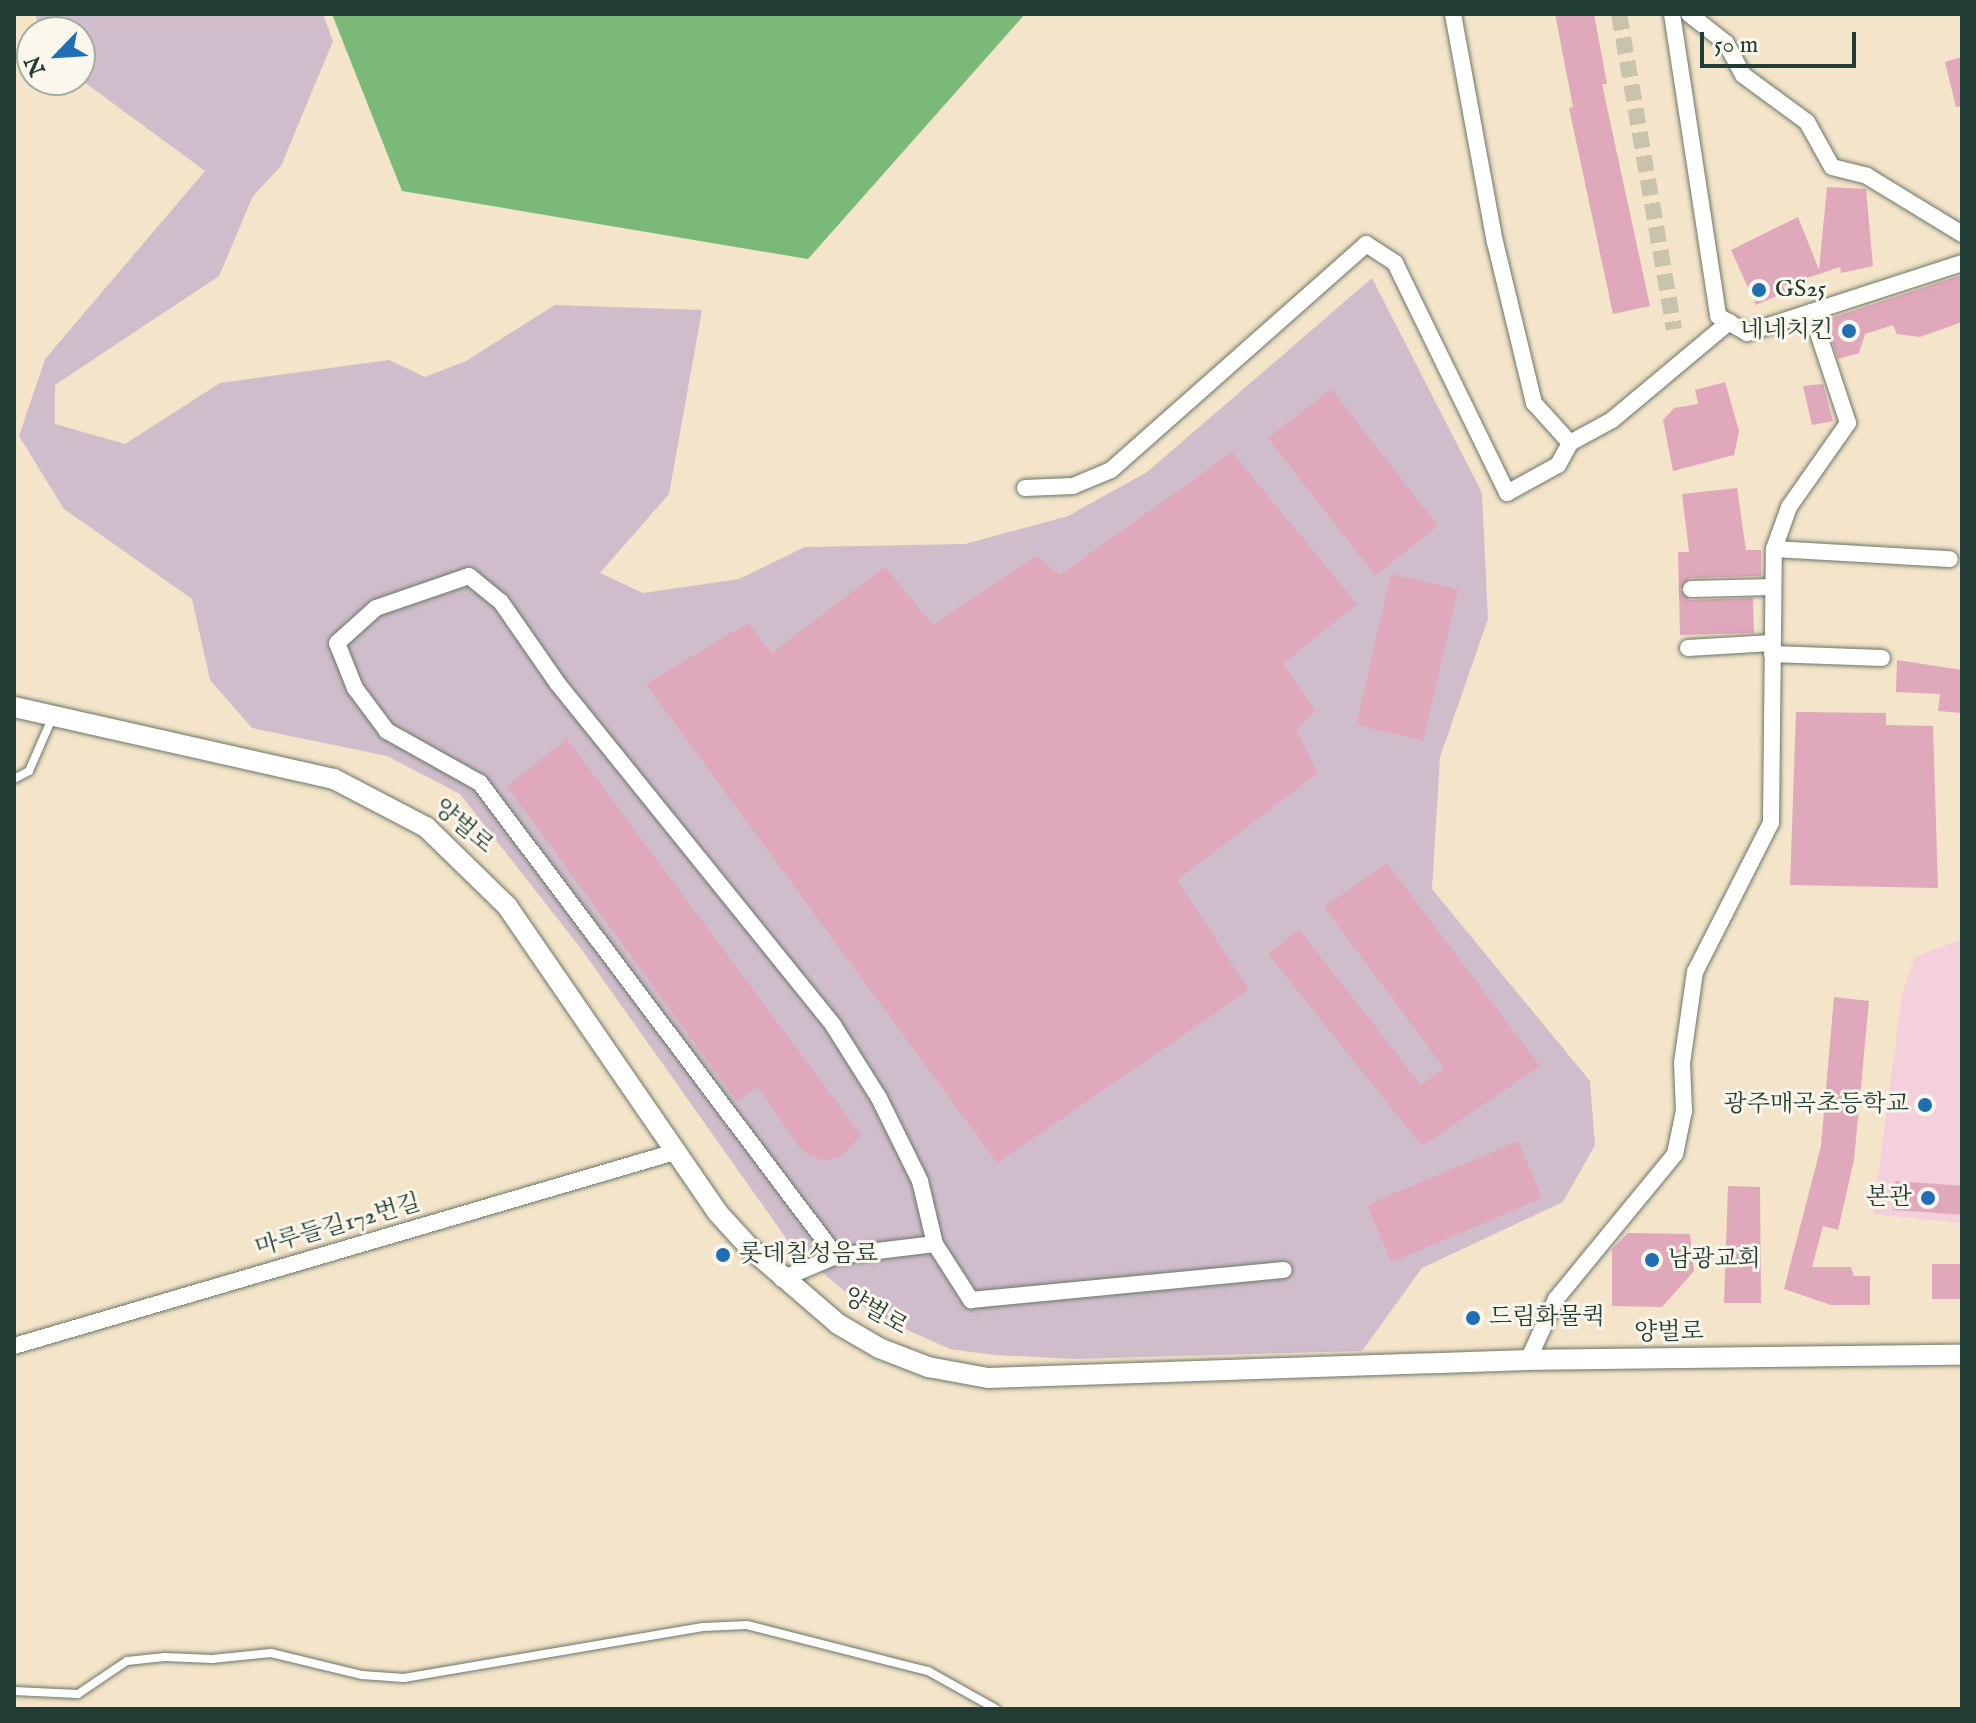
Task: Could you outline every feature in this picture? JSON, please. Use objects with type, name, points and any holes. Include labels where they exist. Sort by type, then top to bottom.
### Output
[{"type":"street","points":[[1453,14],[1495,242],[1534,403],[1570,443]]},
{"type":"street","points":[[1672,14],[1718,316],[1747,333],[1962,263]]},
{"type":"street","points":[[1689,14],[1726,43],[1743,75],[1807,122],[1832,167],[1867,176],[1962,234]]},
{"type":"street","points":[[1025,488],[1073,486],[1111,470],[1366,244],[1395,263],[1507,493],[1558,465],[1570,443],[1612,420],[1729,322]]},
{"type":"street","points":[[1528,1360],[1556,1299],[1675,1154],[1684,1111],[1682,1063],[1695,972],[1771,823],[1774,549],[1789,507],[1848,423],[1811,312]]},
{"type":"street","points":[[1774,549],[1950,559]]},
{"type":"street","points":[[836,1256],[480,783],[387,731],[355,688],[337,643],[376,608],[469,576],[501,602],[558,684],[833,1025],[879,1098],[920,1181],[935,1244],[971,1300],[1284,1270]]},
{"type":"street","points":[[1691,589],[1773,587]]},
{"type":"street","points":[[1688,648],[1772,648],[1882,658]]},
{"type":"street","name":"양벌로","points":[[14,707],[334,779],[426,827],[507,906],[717,1212],[782,1279],[838,1324],[879,1348],[928,1367],[988,1378],[1528,1360],[1962,1355]]},
{"type":"street","name":"마루들길172번길","points":[[14,1346],[675,1152]]},
{"type":"street","points":[[782,1279],[836,1256],[935,1244]]},
{"type":"lane","points":[[14,779],[29,771],[53,715]]},
{"type":"lane","points":[[14,1691],[78,1694],[127,1661],[271,1653],[362,1675],[404,1678],[703,1627],[747,1625],[928,1671],[996,1709]]},
{"type":"shaded area","points":[[323,14],[333,41],[281,166],[253,196],[219,276],[55,385],[55,424],[125,444],[220,383],[389,360],[425,377],[466,361],[555,305],[702,310],[669,494],[600,573],[643,593],[739,579],[805,547],[965,544],[1068,516],[1147,472],[1372,278],[1482,493],[1488,619],[1440,757],[1432,889],[1590,1081],[1595,1145],[1563,1202],[1422,1268],[1362,1351],[1074,1359],[994,1355],[950,1349],[872,1314],[793,1248],[582,950],[460,794],[387,756],[252,728],[210,680],[192,599],[64,509],[19,436],[45,359],[205,171],[96,91],[96,16],[36,16]]},
{"type":"shaded area","name":"광주매곡초등학교","points":[[1962,939],[1962,1223],[1873,1214],[1902,995],[1915,957]]},
{"type":"green space","points":[[332,14],[1025,14],[808,259],[402,191]]},
{"type":"building","points":[[1555,14],[1594,14],[1607,84],[1602,84],[1650,306],[1613,314],[1569,108],[1573,107]]},
{"type":"building","points":[[1962,57],[1962,106],[1956,107],[1945,62]]},
{"type":"building","points":[[1827,187],[1866,189],[1873,266],[1841,273],[1840,267],[1783,286],[1786,292],[1756,305],[1731,250],[1798,217],[1819,270]]},
{"type":"building","points":[[1962,275],[1962,322],[1920,337],[1897,334],[1893,325],[1865,334],[1859,353],[1838,359],[1825,320]]},
{"type":"building","points":[[1725,382],[1739,431],[1734,455],[1673,471],[1663,420],[1674,408],[1698,404],[1695,390]]},
{"type":"building","points":[[1823,384],[1833,421],[1812,425],[1803,386]]},
{"type":"building","points":[[1331,389],[1438,526],[1375,575],[1268,438]]},
{"type":"building","points":[[1232,452],[1357,604],[1283,664],[1315,710],[1296,730],[1318,773],[1177,880],[1249,990],[997,1163],[646,684],[748,623],[772,653],[885,567],[933,625],[1036,556],[1060,575]]},
{"type":"building","points":[[1737,488],[1746,550],[1761,550],[1761,576],[1690,578],[1680,590],[1690,600],[1753,598],[1754,633],[1680,635],[1678,552],[1689,552],[1682,494]]},
{"type":"building","points":[[1391,574],[1458,590],[1423,741],[1356,725]]},
{"type":"building","points":[[1897,660],[1962,670],[1962,713],[1938,711],[1940,694],[1896,692]]},
{"type":"building","points":[[1796,712],[1886,713],[1886,725],[1933,726],[1938,888],[1790,885]]},
{"type":"building","points":[[567,739],[861,1135],[841,1156],[824,1161],[802,1151],[758,1087],[737,1101],[507,786]]},
{"type":"building","points":[[1387,863],[1540,1066],[1422,1146],[1268,954],[1299,929],[1421,1085],[1444,1068],[1324,907]]},
{"type":"building","points":[[1834,997],[1869,1001],[1854,1160],[1838,1230],[1823,1226],[1812,1267],[1851,1267],[1854,1276],[1870,1276],[1870,1305],[1831,1305],[1784,1289],[1821,1146]]},
{"type":"building","points":[[1518,1141],[1542,1198],[1391,1262],[1367,1205]]},
{"type":"building","name":"본관","points":[[1895,1181],[1962,1186],[1960,1215],[1893,1210]]},
{"type":"building","points":[[1728,1186],[1760,1187],[1761,1303],[1724,1303]]},
{"type":"building","name":"남광교회","points":[[1628,1233],[1690,1234],[1694,1271],[1662,1307],[1612,1306],[1612,1249]]},
{"type":"building","points":[[1932,1264],[1962,1264],[1962,1299],[1932,1299]]},
{"type":"tunnel","points":[[1619,14],[1674,329]]},
{"type":"place","name":"GS25","points":[[1759,290]]},
{"type":"place","name":"네네치킨","points":[[1849,331]]},
{"type":"place","name":"광주매곡초등학교","points":[[1925,1105]]},
{"type":"place","name":"본관","points":[[1928,1198]]},
{"type":"place","name":"롯데칠성음료","points":[[723,1255]]},
{"type":"place","name":"남광교회","points":[[1652,1260]]},
{"type":"place","name":"드림화물퀵","points":[[1473,1318]]}]
